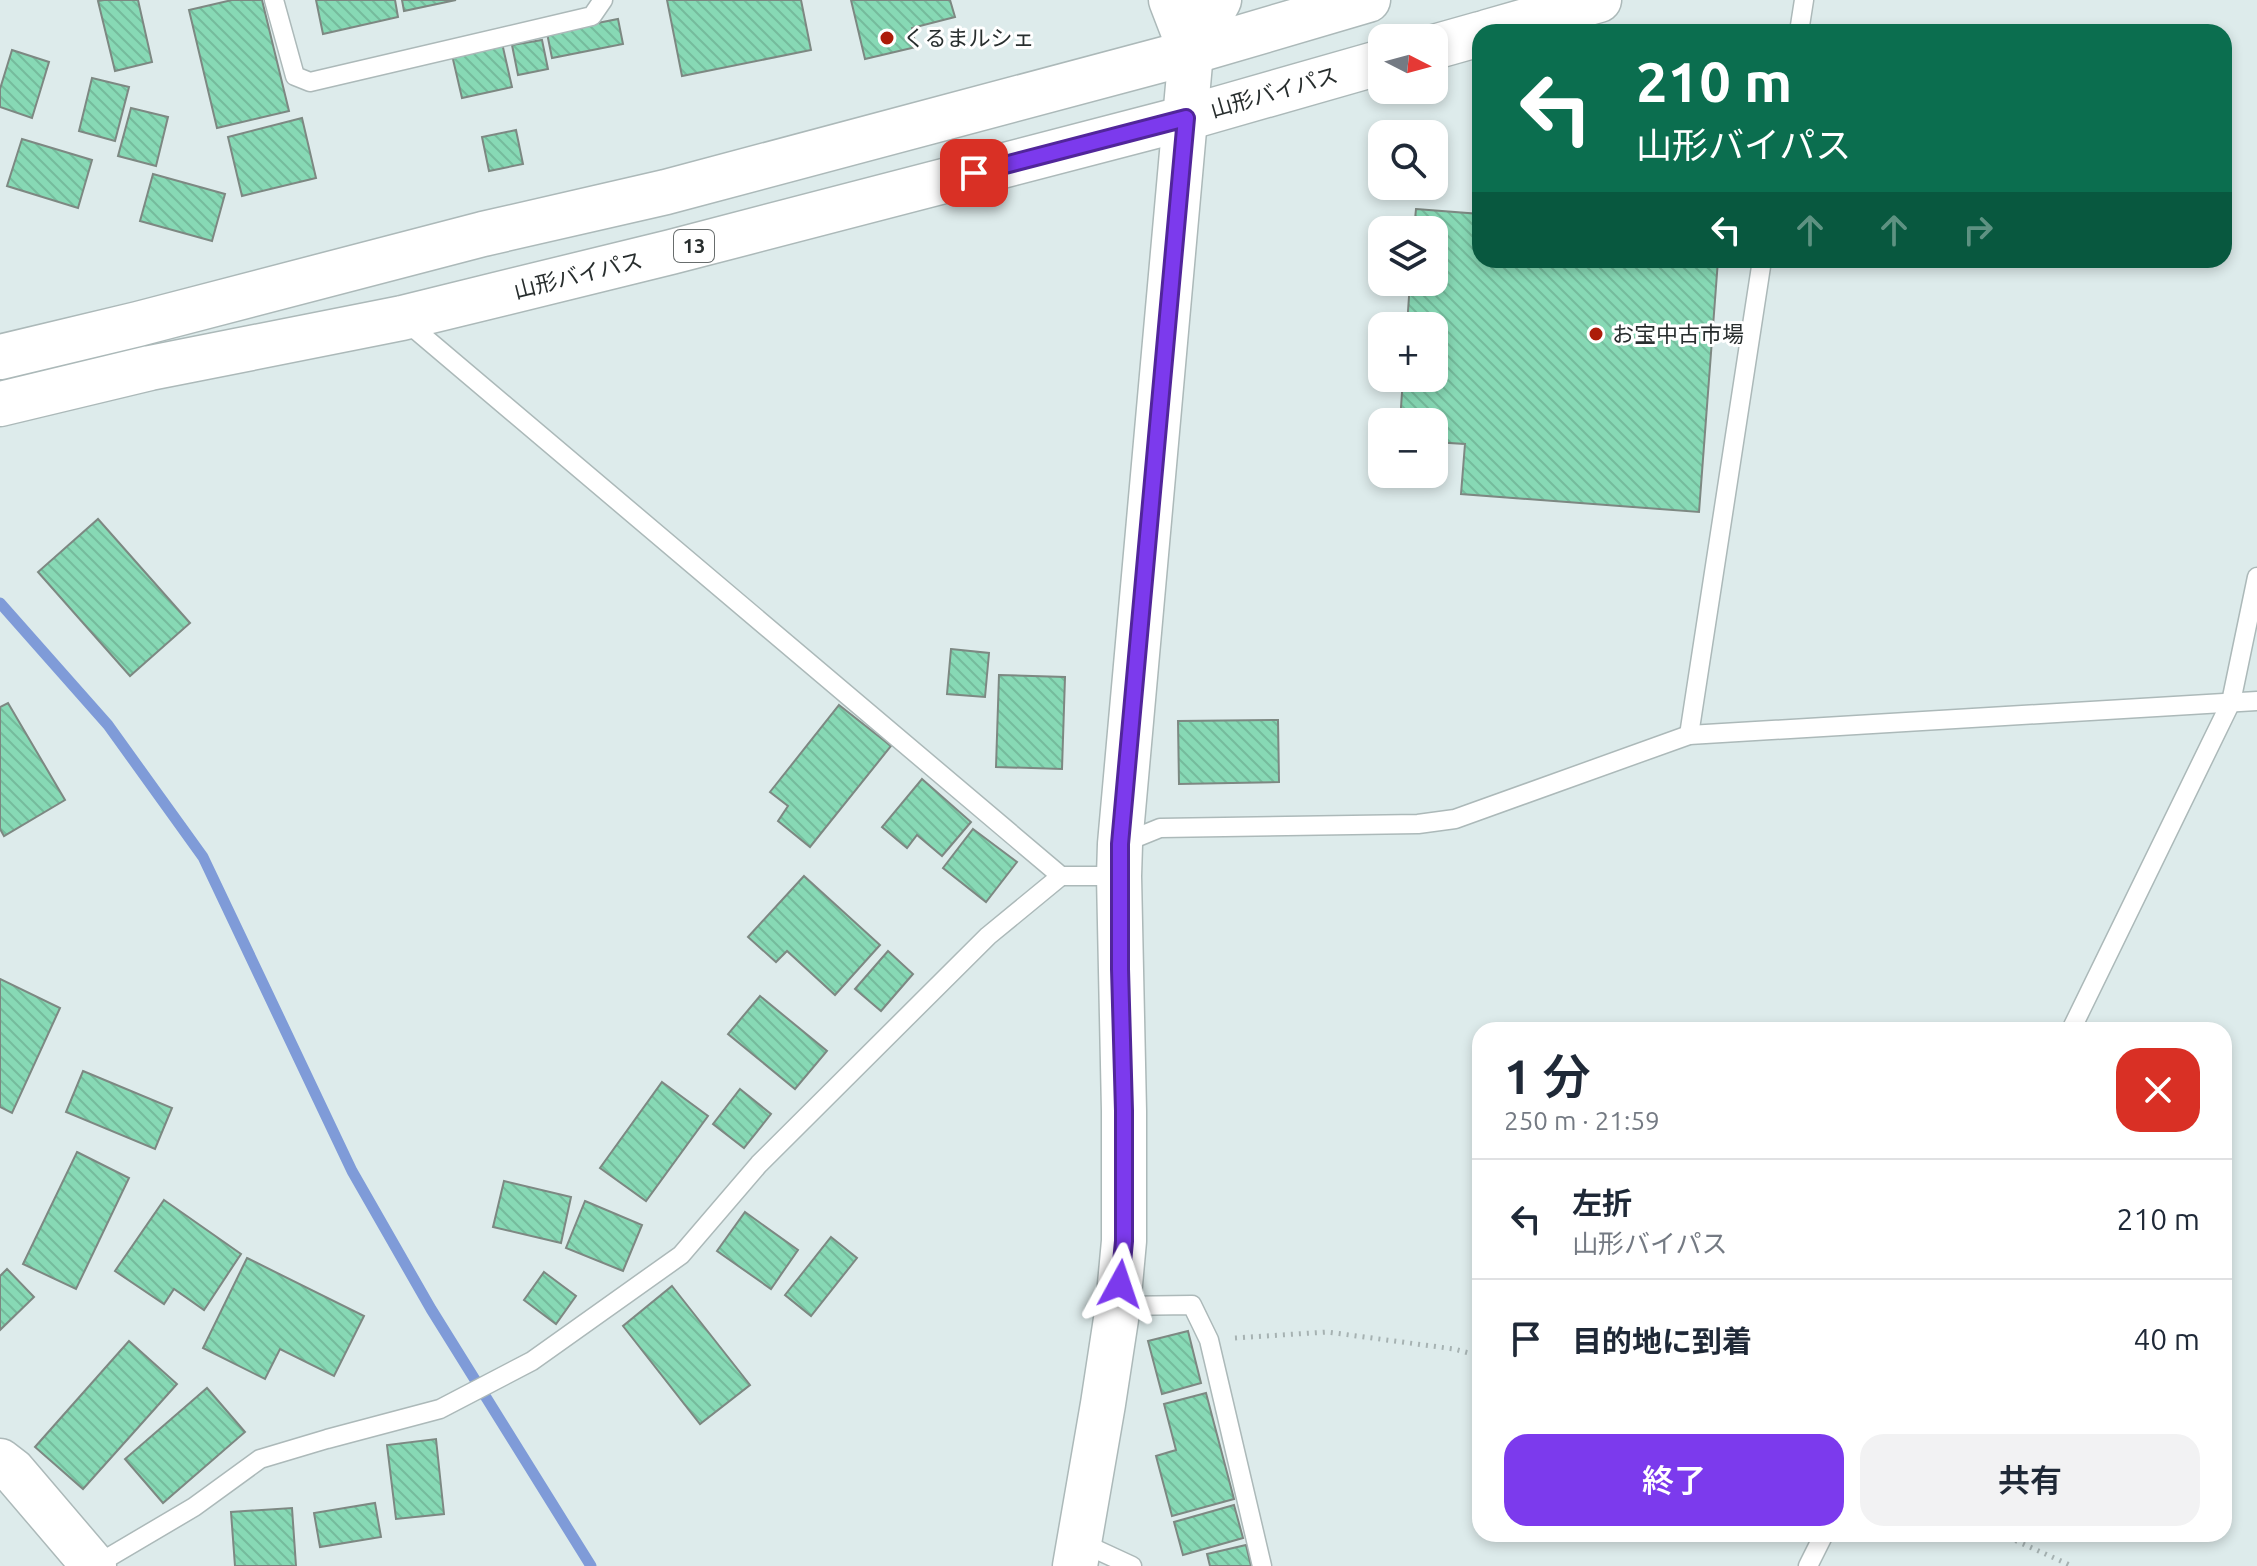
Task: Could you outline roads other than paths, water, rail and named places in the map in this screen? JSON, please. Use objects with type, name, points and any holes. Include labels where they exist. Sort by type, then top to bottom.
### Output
[{"type":"main road","points":[[1171,0],[1191,52]]},
{"type":"main road","points":[[1077,1554],[1118,1306],[1124,1241],[1120,860],[1191,52],[1219,0]]},
{"type":"main road","points":[[0,357],[483,234],[666,192],[1191,52],[1368,0]]},
{"type":"main road","points":[[1515,24],[1599,0]]},
{"type":"main road","points":[[1448,43],[1472,36]]},
{"type":"main road","name":"山形バイパス","points":[[0,404],[150,368],[402,318],[687,248],[1186,118],[1368,66]]},
{"type":"main road","points":[[0,1461],[13,1471],[94,1566]]},
{"type":"lane","points":[[274,0],[295,76],[310,82],[592,16],[603,0]]},
{"type":"lane","points":[[1800,24],[1804,0]]},
{"type":"lane","points":[[1689,735],[1761,268]]},
{"type":"lane","points":[[402,318],[1061,876]]},
{"type":"lane","points":[[2075,1022],[2231,702],[2257,577]]},
{"type":"lane","points":[[94,1566],[194,1507],[260,1459],[440,1409],[532,1361],[681,1255],[759,1164],[988,936],[1061,876],[1120,860],[1160,828],[1418,824],[1455,819],[1689,735],[2257,701]]},
{"type":"lane","points":[[1118,1306],[1192,1305],[1209,1340],[1262,1566]]},
{"type":"lane","points":[[1808,1566],[1820,1542]]},
{"type":"lane","points":[[1077,1554],[1132,1566]]},
{"type":"waterway","points":[[0,603],[108,725],[203,857],[352,1171],[431,1309],[591,1566]]},
{"type":"place","name":"くるまルシェ","points":[[887,38]]},
{"type":"place","name":"お宝中古市場","points":[[1596,334]]}]
